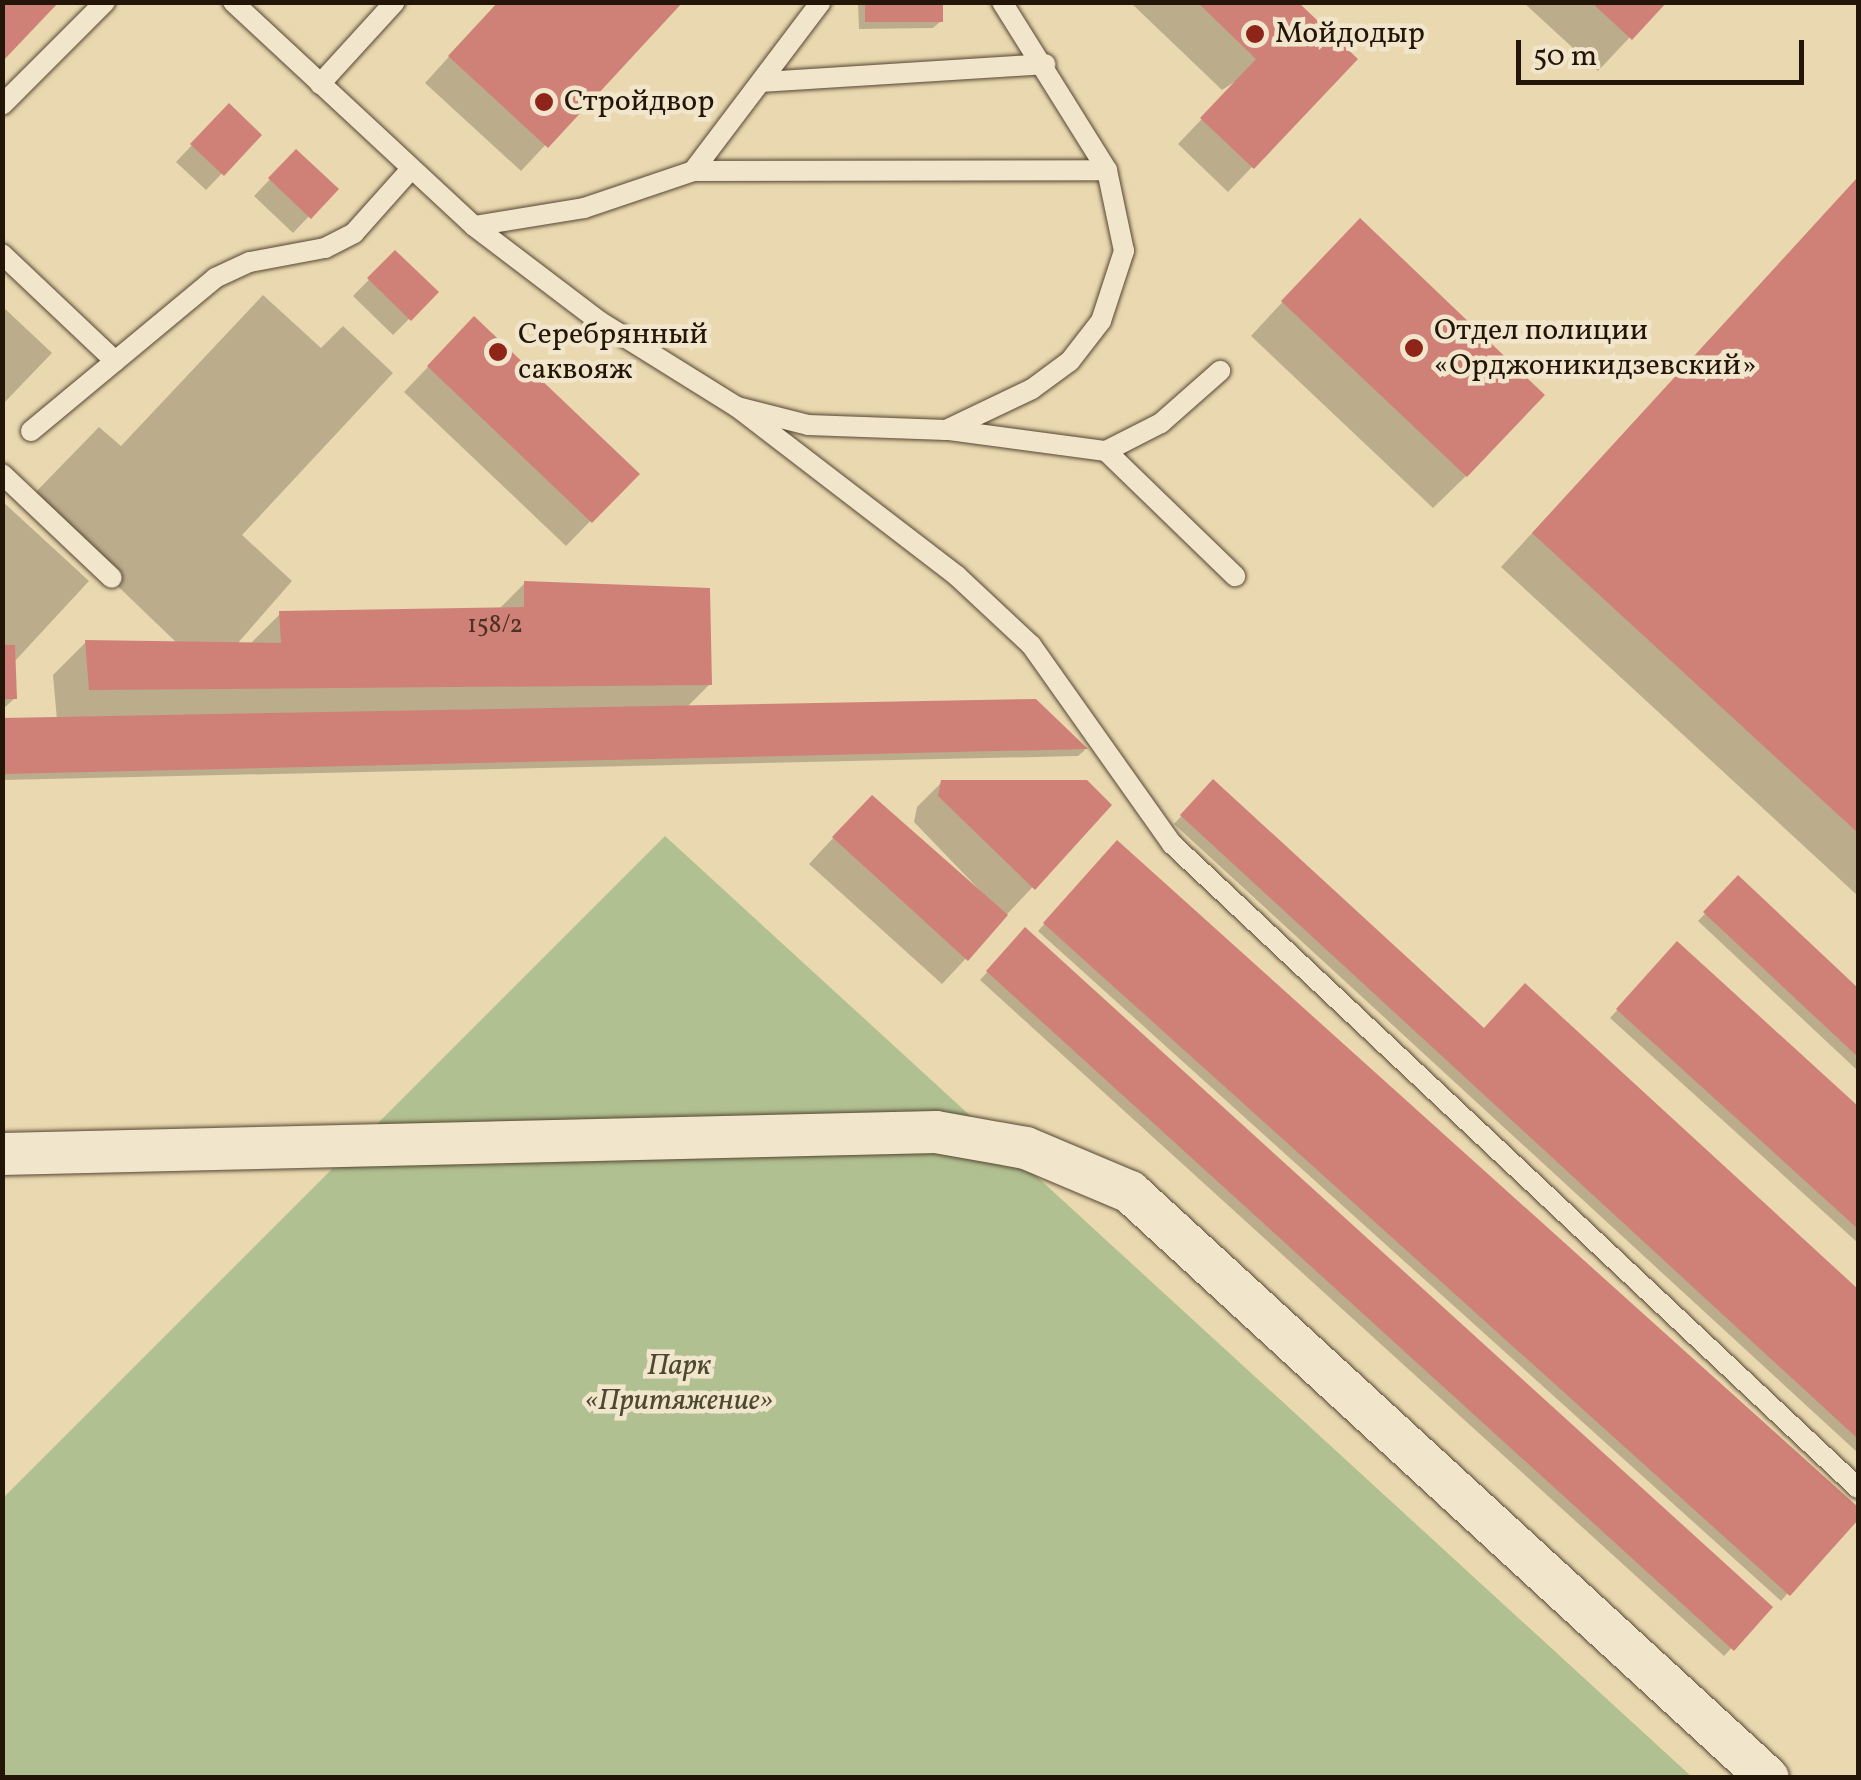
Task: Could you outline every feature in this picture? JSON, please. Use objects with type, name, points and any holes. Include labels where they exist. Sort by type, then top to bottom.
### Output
[{"type":"street","points":[[2,1154],[936,1132],[1026,1148],[1130,1192],[1768,1778]]},
{"type":"lane","points":[[2,106],[105,2]]},
{"type":"lane","points":[[233,2],[474,226],[599,320],[736,407],[957,576],[1031,645],[1172,844],[1858,1488]]},
{"type":"lane","points":[[320,84],[395,2]]},
{"type":"lane","points":[[693,172],[820,2]]},
{"type":"lane","points":[[946,430],[1032,389],[1070,362],[1101,321],[1124,251],[1107,170],[1045,64],[1002,2]]},
{"type":"lane","points":[[762,82],[1045,64]]},
{"type":"lane","points":[[30,431],[216,278],[250,262],[325,248],[354,233],[411,169]]},
{"type":"lane","points":[[474,226],[584,208],[693,172],[1107,170]]},
{"type":"lane","points":[[2,254],[115,361]]},
{"type":"lane","points":[[736,407],[808,425],[946,430],[1106,451],[1162,423],[1220,371]]},
{"type":"lane","points":[[1106,451],[1236,576]]},
{"type":"lane","points":[[2,474],[112,578]]},
{"type":"green space","name":"Парк «Притяжение»","points":[[665,836],[1692,1777],[3,1778],[3,1498]]},
{"type":"building","points":[[2,2],[59,2],[2,62]]},
{"type":"building","name":"Стройдвор","points":[[498,2],[683,2],[548,148],[448,56]]},
{"type":"building","points":[[865,2],[943,2],[943,22],[865,22]]},
{"type":"building","points":[[1197,2],[1298,2],[1358,59],[1254,169],[1200,118],[1256,59]]},
{"type":"building","points":[[1591,2],[1667,2],[1632,40]]},
{"type":"building","points":[[229,103],[262,135],[224,176],[190,144]]},
{"type":"building","points":[[296,149],[339,189],[311,219],[268,178]]},
{"type":"building","points":[[1858,177],[1858,833],[1532,533]]},
{"type":"building","name":"Отдел полиции «Орджоникидзевский»","points":[[1360,218],[1545,395],[1467,477],[1281,301]]},
{"type":"building","points":[[395,250],[439,292],[411,321],[367,278]]},
{"type":"building","points":[[474,316],[640,474],[592,523],[427,366]]},
{"type":"building","points":[[524,581],[710,588],[712,685],[89,690],[85,640],[281,643],[279,611],[524,607]]},
{"type":"building","points":[[2,645],[15,645],[17,699],[2,699]]},
{"type":"building","points":[[1036,699],[1088,749],[2,774],[2,718]]},
{"type":"building","points":[[1213,779],[1484,1028],[1525,983],[1858,1289],[1858,1439],[1180,815]]},
{"type":"building","points":[[941,780],[1087,780],[1112,805],[1035,890],[938,796]]},
{"type":"building","points":[[872,795],[1008,915],[968,961],[832,837]]},
{"type":"building","points":[[1117,840],[1858,1507],[1858,1520],[1790,1596],[1043,923]]},
{"type":"building","points":[[1738,875],[1858,988],[1858,1057],[1703,912]]},
{"type":"building","points":[[1025,927],[1773,1607],[1734,1651],[986,971]]},
{"type":"building","points":[[1677,941],[1858,1106],[1858,1229],[1616,1009]]},
{"type":"place","name":"Мойдодыр","points":[[1255,34]]},
{"type":"place","name":"Стройдвор","points":[[544,102]]},
{"type":"place","name":"Отдел полиции «Орджоникидзевский»","points":[[1414,348]]},
{"type":"place","name":"Серебрянный саквояж","points":[[498,352]]}]
